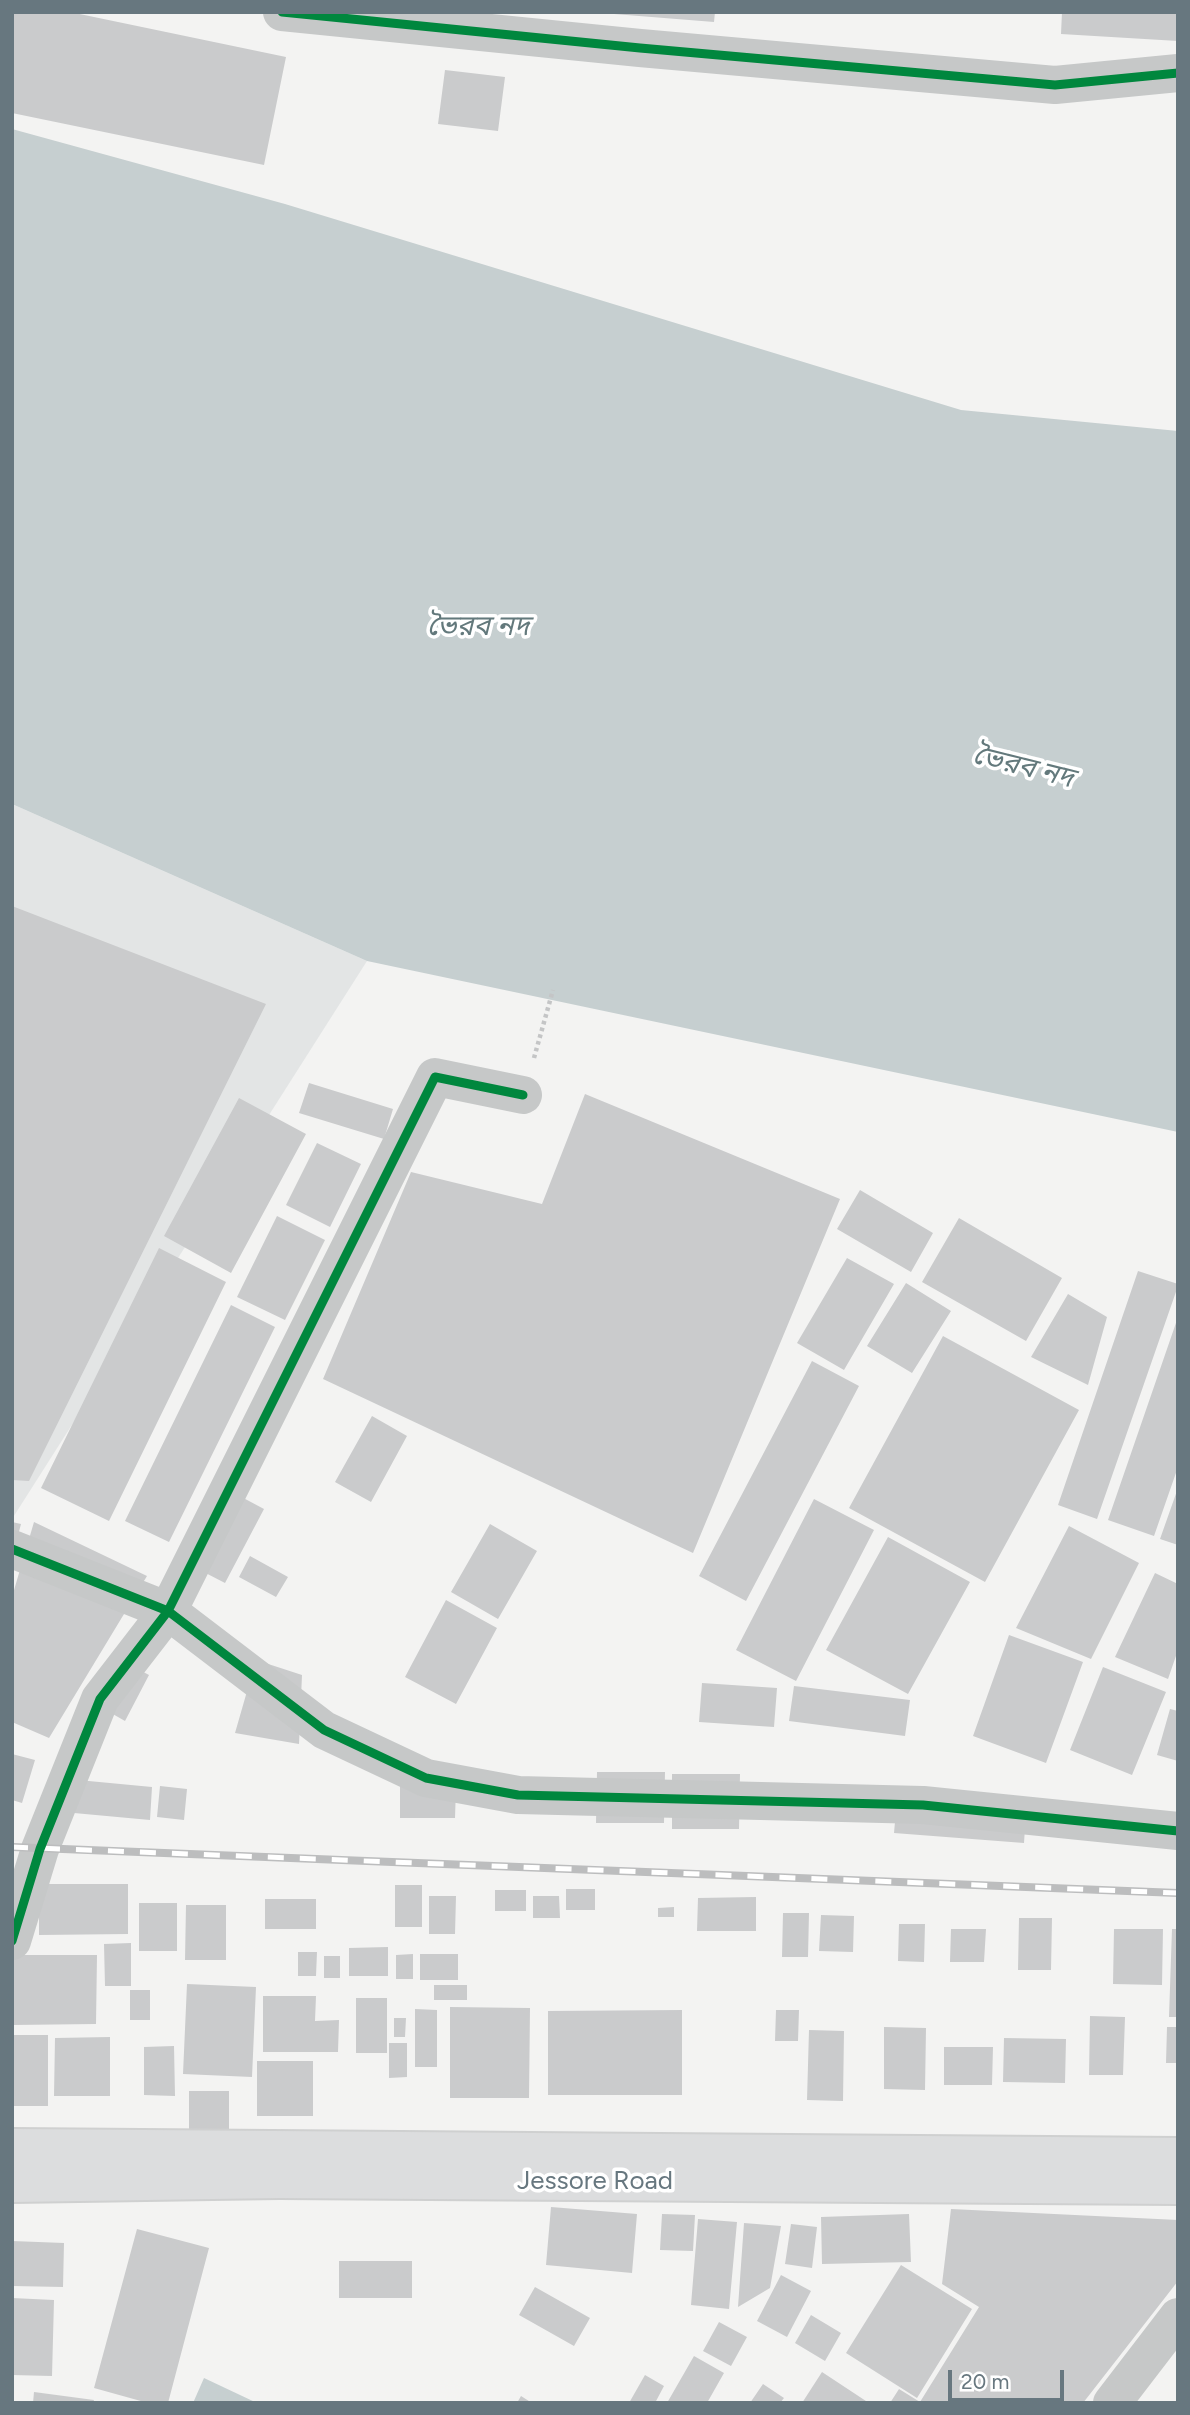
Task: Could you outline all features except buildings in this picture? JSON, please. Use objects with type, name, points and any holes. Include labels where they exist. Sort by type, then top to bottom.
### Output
[{"type":"highway","name":"Jessore Road","points":[[12,2148],[1178,2157]]},
{"type":"highway","name":"Jessore Road","points":[[12,2183],[293,2179],[1178,2185]]},
{"type":"street","points":[[282,12],[640,48],[1055,85],[1178,73]]},
{"type":"street","points":[[12,1941],[40,1849],[100,1699],[168,1611],[435,1077],[523,1096]]},
{"type":"street","points":[[12,1549],[168,1611],[324,1730],[426,1778],[518,1795],[923,1805],[1178,1832]]},
{"type":"street","points":[[1112,2403],[1178,2317]]},
{"type":"path","points":[[523,1096],[553,990]]},
{"type":"shaded area","points":[[12,804],[367,961],[12,1519]]},
{"type":"water","name":"ভৈরব নদ","points":[[12,129],[285,204],[961,410],[1178,431],[1178,1132],[367,961],[12,804]]},
{"type":"water","points":[[204,2378],[257,2403],[193,2403]]},
{"type":"railway","points":[[12,1847],[1178,1893]]},
{"type":"cycle path","points":[[282,12],[640,48],[1055,85],[1178,73]]},
{"type":"cycle path","points":[[12,1941],[40,1849],[100,1699],[168,1611],[435,1077],[523,1095]]},
{"type":"cycle path","points":[[12,1549],[168,1611],[324,1730],[426,1778],[518,1795],[923,1805],[1178,1831]]}]
